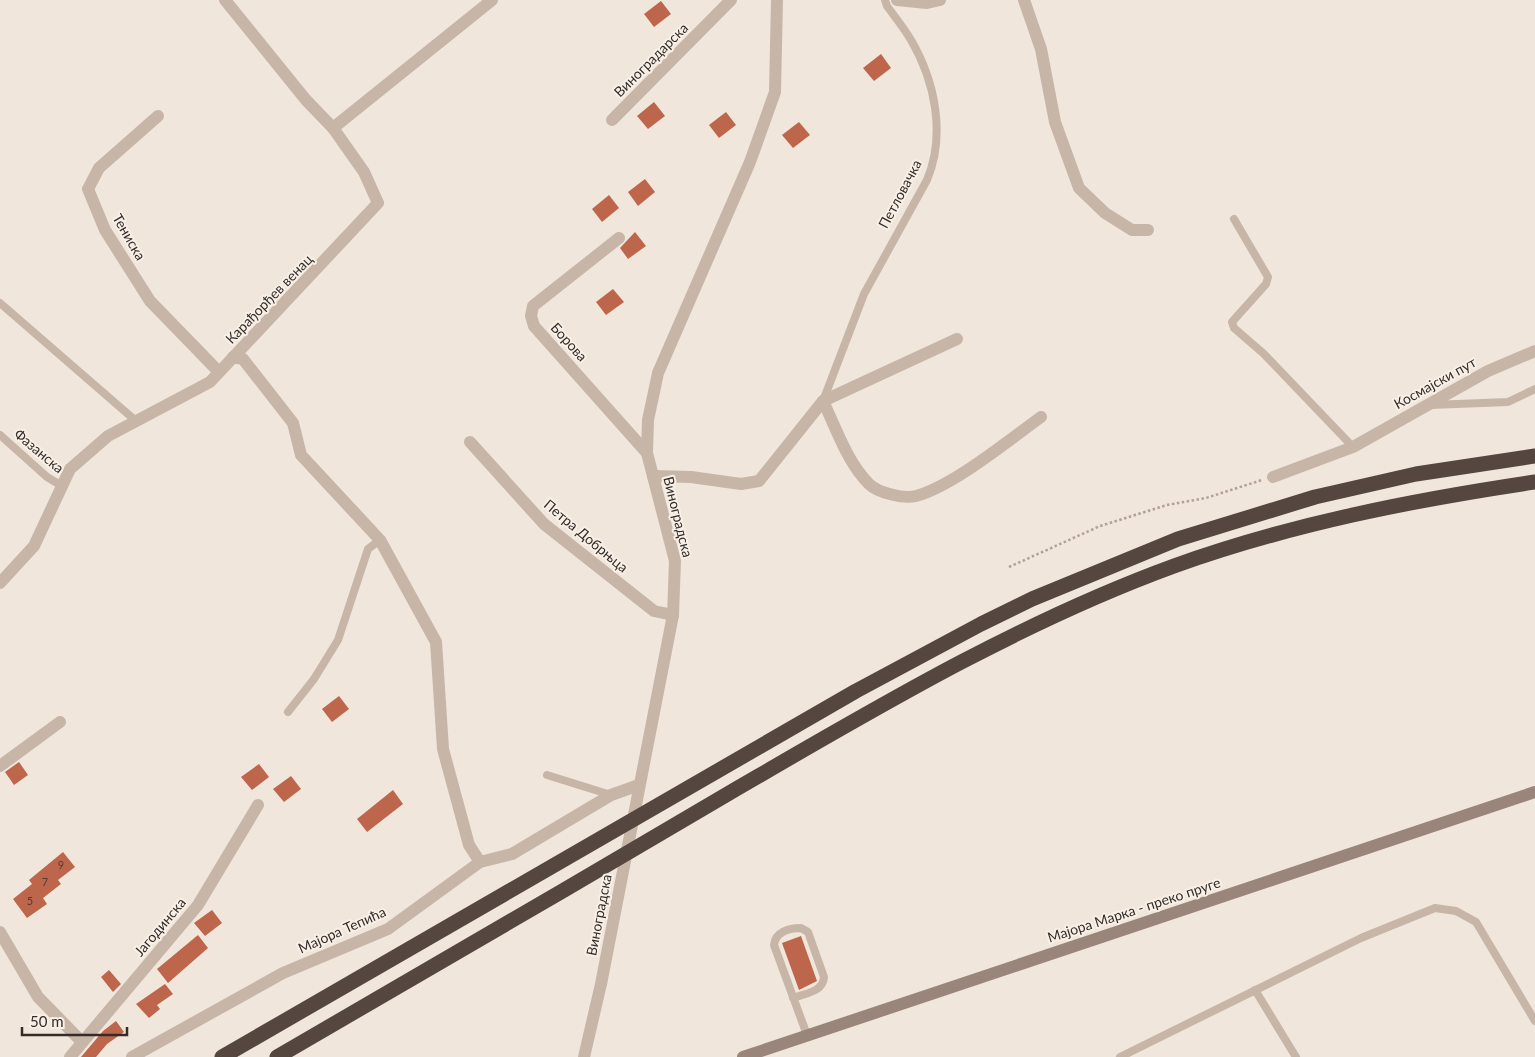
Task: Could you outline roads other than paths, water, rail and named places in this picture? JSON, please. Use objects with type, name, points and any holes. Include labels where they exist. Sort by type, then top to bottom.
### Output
[{"type":"highway","points":[[222,1057],[856,691],[980,624],[1032,599],[1143,552],[1212,527],[1324,495],[1416,474],[1535,456]]},
{"type":"highway","points":[[277,1057],[906,692],[1006,640],[1147,577],[1223,550],[1318,523],[1438,497],[1535,482]]},
{"type":"street","name":"Карађорђев венац","points":[[0,583],[34,546],[70,469],[108,436],[210,382],[259,332],[378,203],[364,172],[333,128],[306,100],[225,0]]},
{"type":"street","points":[[333,128],[492,0]]},
{"type":"street","name":"Виноградарска","points":[[612,120],[731,0]]},
{"type":"street","points":[[897,0],[927,3],[940,0]]},
{"type":"street","points":[[1024,0],[1041,49],[1055,122],[1079,188],[1106,213],[1132,230],[1148,230]]},
{"type":"street","name":"Виноградска","points":[[584,1057],[602,984],[673,615],[675,561],[647,453],[648,420],[658,373],[750,162],[775,92],[778,1]]},
{"type":"street","name":"Тениска","points":[[158,116],[99,168],[88,189],[105,230],[150,301],[219,372]]},
{"type":"street","name":"Борова","points":[[619,238],[533,306],[531,316],[534,326],[647,453]]},
{"type":"street","name":"Петловачка","points":[[653,476],[691,477],[740,484],[759,481],[823,401],[957,339]]},
{"type":"street","name":"Космајски пут","points":[[1273,476],[1353,447],[1488,371],[1535,351]]},
{"type":"street","points":[[233,357],[243,359],[293,423],[301,455],[380,540],[436,642],[443,749],[469,845],[480,862]]},
{"type":"street","points":[[823,401],[852,460],[870,485],[889,494],[915,496],[953,479],[1041,417]]},
{"type":"street","name":"Петра Добрњца","points":[[470,442],[544,524],[654,611],[673,615]]},
{"type":"street","points":[[0,766],[60,722]]},
{"type":"street","name":"Мајора Тепића","points":[[132,1057],[283,973],[388,929],[480,862],[512,854],[611,795],[639,785]]},
{"type":"street","name":"Мајора Марка - преко пруге","points":[[743,1057],[1535,792]]},
{"type":"street","name":"Јагодинска","points":[[70,1057],[198,904],[258,805]]},
{"type":"street","points":[[0,932],[38,997],[82,1042]]},
{"type":"lane","name":"Петловачка","points":[[823,401],[864,294],[934,164],[938,134],[936,108],[927,76],[912,40],[887,6],[885,0]]},
{"type":"lane","points":[[1234,219],[1268,276],[1266,284],[1232,322],[1234,328],[1271,361],[1353,447]]},
{"type":"lane","points":[[0,303],[136,421]]},
{"type":"lane","points":[[1427,405],[1508,402],[1535,390]]},
{"type":"lane","name":"Фазанска","points":[[0,435],[47,477],[62,486]]},
{"type":"lane","points":[[288,712],[314,679],[338,640],[368,549],[380,540]]},
{"type":"lane","points":[[547,775],[611,795]]},
{"type":"lane","points":[[1120,1057],[1361,938],[1435,908],[1456,911],[1476,922],[1535,1021]]},
{"type":"lane","points":[[794,998],[818,989],[824,982],[824,977],[808,932],[801,928],[785,930],[774,941],[794,998],[807,1035]]},
{"type":"lane","points":[[1255,990],[1296,1057]]}]
